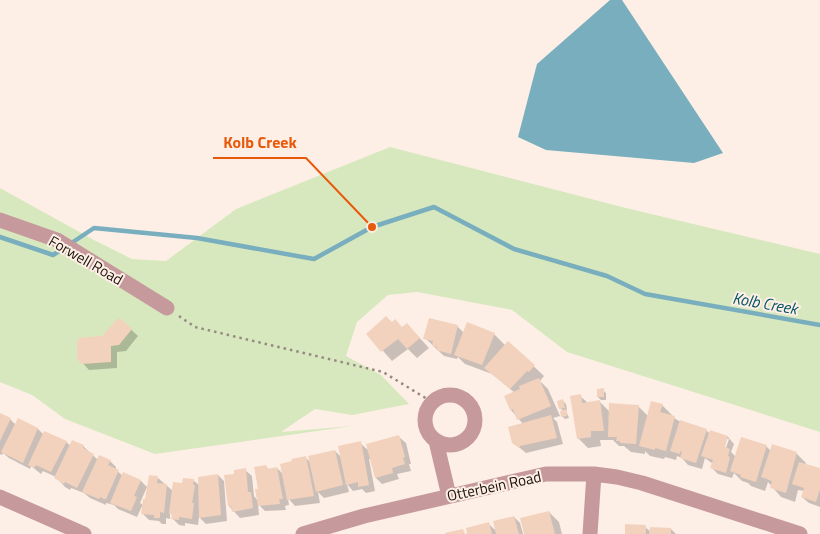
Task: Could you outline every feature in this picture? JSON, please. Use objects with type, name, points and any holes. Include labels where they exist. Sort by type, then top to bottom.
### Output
[{"type":"street","name":"Forwell Road","points":[[0,220],[57,240],[167,308]]},
{"type":"street","points":[[436,441],[444,444],[460,443],[472,433],[475,417],[469,402],[462,398],[446,395],[432,402],[428,408],[425,423],[427,430],[436,441],[449,496]]},
{"type":"street","name":"Otterbein Road","points":[[303,534],[364,516],[546,474],[594,474],[618,477],[800,534]]},
{"type":"street","points":[[590,534],[594,474]]},
{"type":"street","points":[[0,497],[84,534]]},
{"type":"path","points":[[167,308],[195,328],[383,372],[432,402]]},
{"type":"green space","points":[[390,147],[626,208],[820,254],[820,432],[567,352],[512,310],[417,292],[388,295],[357,322],[346,356],[381,375],[409,404],[352,415],[315,409],[281,432],[352,426],[155,454],[65,419],[32,395],[0,382],[0,188],[132,259],[166,261],[236,209]]},
{"type":"water","points":[[610,0],[622,0],[723,153],[694,163],[546,150],[518,137],[537,64]]},
{"type":"building","points":[[386,316],[392,322],[395,319],[402,327],[407,323],[420,338],[407,349],[398,339],[381,352],[366,334]]},
{"type":"building","points":[[429,318],[458,325],[451,354],[436,350],[437,347],[432,346],[433,341],[423,339]]},
{"type":"building","points":[[117,319],[121,319],[132,329],[119,345],[111,346],[111,362],[82,364],[77,359],[77,343],[79,338],[102,336]]},
{"type":"building","points":[[467,322],[495,333],[482,365],[454,355]]},
{"type":"building","points":[[508,341],[535,365],[510,389],[484,368]]},
{"type":"building","points":[[539,378],[551,406],[517,420],[513,409],[510,410],[504,396],[520,389],[519,386]]},
{"type":"building","points":[[604,388],[604,397],[597,397],[597,389]]},
{"type":"building","points":[[581,394],[582,403],[600,400],[604,431],[591,431],[591,437],[577,439],[570,396]]},
{"type":"building","points":[[563,399],[565,408],[559,409],[557,401]]},
{"type":"building","points":[[651,401],[663,404],[660,412],[675,416],[666,451],[639,446]]},
{"type":"building","points":[[609,403],[639,405],[636,444],[620,443],[620,441],[616,441],[617,437],[608,437]]},
{"type":"building","points":[[566,409],[567,416],[561,417],[560,411]]},
{"type":"building","points":[[0,413],[11,418],[0,441]]},
{"type":"building","points":[[551,415],[557,438],[520,446],[519,448],[512,443],[508,427]]},
{"type":"building","points":[[18,418],[38,428],[23,463],[1,452]]},
{"type":"building","points":[[680,420],[707,429],[696,463],[680,458],[682,452],[680,451],[680,454],[670,451]]},
{"type":"building","points":[[710,430],[728,436],[725,447],[730,449],[728,456],[730,457],[726,473],[710,468],[713,460],[701,456]]},
{"type":"building","points":[[44,431],[67,441],[51,472],[36,465],[34,468],[28,465]]},
{"type":"building","points":[[399,435],[405,464],[392,468],[393,473],[375,478],[366,444]]},
{"type":"building","points":[[741,437],[767,445],[756,482],[740,477],[741,475],[730,471]]},
{"type":"building","points":[[72,440],[84,445],[83,448],[94,454],[77,488],[65,482],[64,484],[54,478]]},
{"type":"building","points":[[361,441],[369,485],[358,487],[358,482],[346,485],[338,446]]},
{"type":"building","points":[[772,444],[797,452],[786,493],[770,488],[772,481],[761,477]]},
{"type":"building","points":[[335,450],[343,485],[316,492],[308,456]]},
{"type":"building","points":[[99,455],[111,460],[108,465],[119,470],[106,499],[100,497],[99,499],[82,492]]},
{"type":"building","points":[[306,456],[314,496],[287,500],[280,464],[292,461],[291,459]]},
{"type":"building","points":[[799,462],[820,468],[820,489],[816,502],[801,497],[804,488],[792,484]]},
{"type":"building","points":[[266,465],[267,469],[277,467],[283,499],[279,499],[280,504],[258,506],[255,489],[258,489],[254,467]]},
{"type":"building","points":[[246,468],[248,492],[251,492],[253,508],[232,512],[231,506],[228,506],[224,475],[234,474],[234,470]]},
{"type":"building","points":[[123,472],[141,480],[134,496],[137,497],[131,511],[110,503]]},
{"type":"building","points":[[218,474],[221,515],[199,518],[198,477]]},
{"type":"building","points":[[149,475],[158,476],[157,483],[167,484],[164,513],[160,512],[160,518],[154,518],[154,515],[141,514]]},
{"type":"building","points":[[183,478],[194,479],[192,519],[179,517],[179,520],[171,519],[172,514],[169,514],[173,482],[182,483]]},
{"type":"building","points":[[549,511],[555,534],[524,534],[520,518]]},
{"type":"building","points":[[514,516],[519,534],[496,534],[493,521]]},
{"type":"building","points":[[489,522],[492,534],[467,534],[466,528]]},
{"type":"building","points":[[625,524],[646,525],[646,534],[625,534]]},
{"type":"building","points":[[650,527],[671,528],[671,534],[649,534]]},
{"type":"building","points":[[463,529],[465,534],[445,534],[445,533]]},
{"type":"waterway","name":"Kolb Creek","points":[[70,244],[94,228],[197,238],[314,259],[372,227],[434,207],[514,249],[607,276],[645,294],[820,325]]},
{"type":"waterway","name":"Kolb Creek","points":[[0,237],[53,255],[64,248]]},
{"type":"place","name":"Kolb Creek","points":[[372,227]]}]
